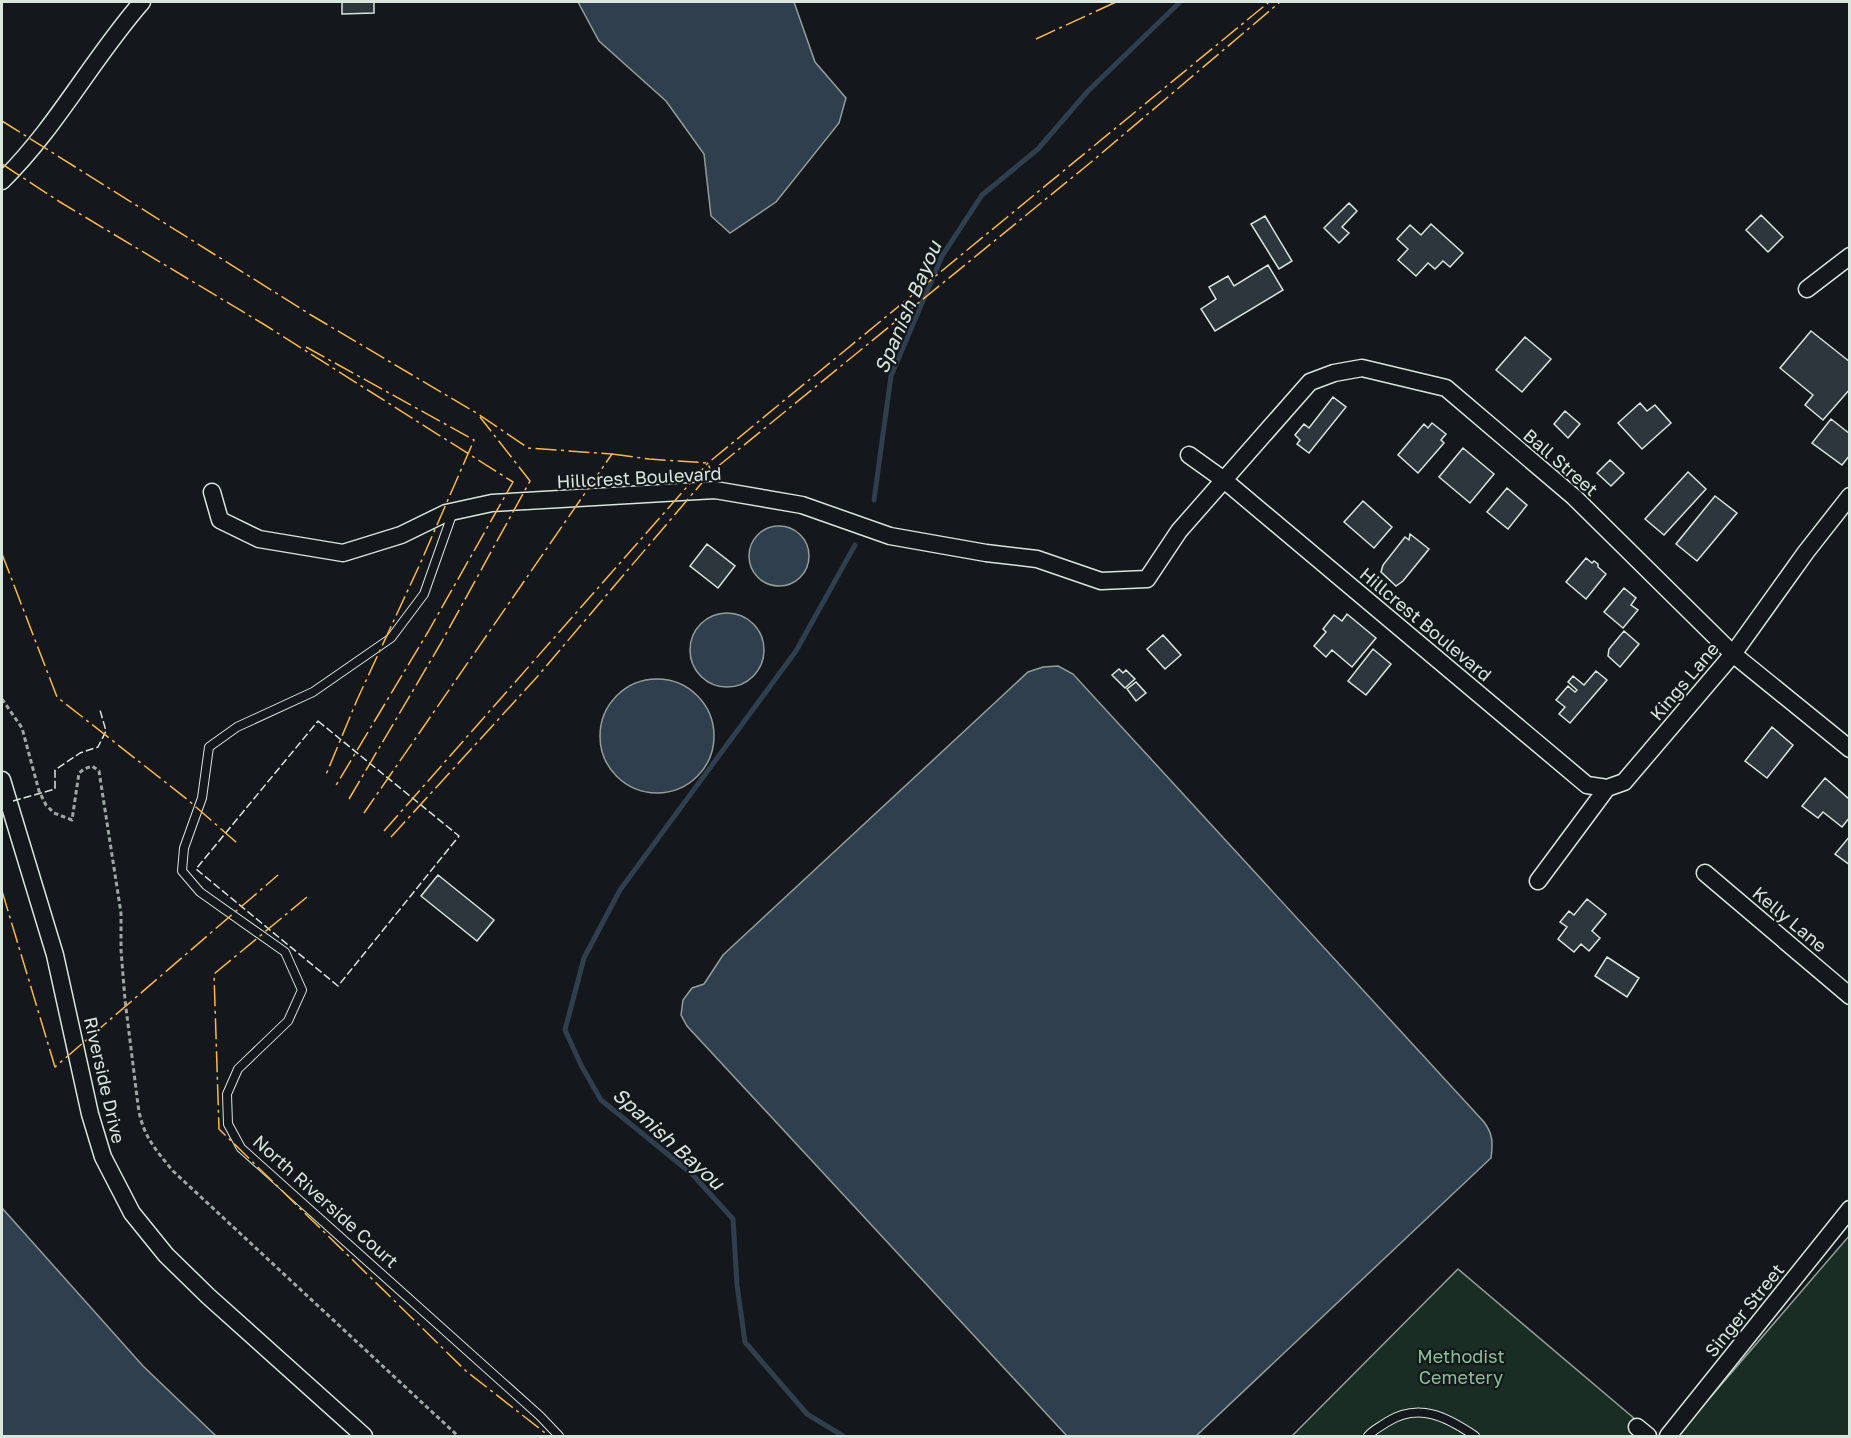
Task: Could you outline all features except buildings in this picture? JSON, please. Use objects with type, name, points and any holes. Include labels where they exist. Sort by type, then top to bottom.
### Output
[{"type":"street","points":[[2,181],[62,112],[129,16],[142,2]]},
{"type":"street","points":[[1807,289],[1850,256]]},
{"type":"street","name":"Ball Street","points":[[1224,480],[1310,382],[1334,373],[1362,368],[1446,388],[1574,497],[1733,654],[1850,749]]},
{"type":"street","name":"Hillcrest Boulevard","points":[[1189,455],[1224,480],[1587,785],[1607,788]]},
{"type":"street","name":"Hillcrest Boulevard","points":[[212,492],[220,519],[259,539],[343,553],[401,535],[453,511],[492,503],[715,490],[802,505],[890,536],[986,554],[1037,559],[1101,581],[1147,579],[1179,531],[1224,480]]},
{"type":"street","name":"Kings Lane","points":[[1538,881],[1607,788],[1624,782],[1733,654],[1806,552],[1850,496]]},
{"type":"street","name":"Riverside Drive","points":[[2,780],[55,956],[90,1114],[103,1157],[132,1213],[166,1255],[208,1296],[364,1437]]},
{"type":"street","name":"Kelly Lane","points":[[1705,873],[1850,996]]},
{"type":"street","name":"Singer Street","points":[[1668,1437],[1850,1209]]},
{"type":"lane","name":"North Riverside Court","points":[[453,511],[423,594],[391,638],[313,692],[237,727],[209,747],[202,798],[184,848],[182,871],[200,892],[285,952],[302,990],[288,1021],[238,1069],[227,1094],[228,1124],[240,1148],[540,1416],[559,1437]]},
{"type":"lane","points":[[1368,1437],[1397,1416],[1414,1412],[1431,1413],[1454,1422],[1475,1437]]},
{"type":"path","points":[[2,699],[22,728],[39,791],[46,805],[54,813],[72,820],[80,774],[84,769],[92,766],[99,771],[121,913],[125,1000],[140,1120],[151,1144],[173,1171],[459,1437]]},
{"type":"green space","points":[[1849,1236],[1849,1436],[1677,1436]]},
{"type":"green space","name":"Methodist Cemetery","points":[[1458,1269],[1655,1436],[1292,1436]]},
{"type":"water","points":[[578,2],[794,2],[815,62],[846,98],[839,123],[776,202],[730,233],[711,216],[704,154],[666,101],[599,41]]},
{"type":"water","points":[[773,526],[785,526],[801,534],[807,544],[809,556],[807,568],[801,578],[785,586],[773,586],[757,578],[749,562],[749,550],[757,534]]},
{"type":"water","points":[[720,613],[734,613],[748,619],[758,629],[764,643],[764,657],[758,671],[748,681],[734,687],[720,687],[706,681],[696,671],[690,657],[690,643],[696,629],[706,619]]},
{"type":"water","points":[[1058,666],[1073,674],[1484,1122],[1492,1139],[1491,1158],[1196,1436],[1067,1436],[687,1026],[681,1015],[683,1000],[692,988],[704,984],[723,955],[1028,672],[1043,667]]},
{"type":"water","points":[[657,679],[679,683],[689,688],[705,704],[710,714],[714,736],[710,758],[705,768],[689,784],[679,789],[657,793],[635,789],[625,784],[609,768],[604,758],[600,736],[604,714],[609,704],[625,688],[635,683]]},
{"type":"water","points":[[2,1208],[143,1366],[216,1436],[2,1436]]},
{"type":"waterway","name":"Spanish Bayou","points":[[874,500],[891,376],[942,256],[982,195],[1038,149],[1088,91],[1180,2]]},
{"type":"waterway","name":"Spanish Bayou","points":[[843,1436],[807,1414],[745,1342],[737,1285],[733,1219],[692,1174],[601,1100],[565,1030],[584,958],[620,890],[796,651],[855,545]]},
{"type":"fence","points":[[13,801],[55,789],[55,770],[80,753],[98,747],[106,731],[100,710]]},
{"type":"fence","points":[[318,721],[459,836],[338,986],[196,869],[318,721]]},
{"type":"power","points":[[1036,39],[1116,2]]},
{"type":"power","points":[[384,831],[708,463],[1269,2]]},
{"type":"power","points":[[391,837],[537,677],[711,472],[1090,163],[1280,2]]},
{"type":"power","points":[[2,121],[311,315],[478,414],[528,448],[612,454],[364,813]]},
{"type":"power","points":[[2,164],[60,202],[265,325],[513,482],[428,632],[335,787]]},
{"type":"power","points":[[306,347],[474,440],[357,700],[325,777]]},
{"type":"power","points":[[349,799],[441,643],[530,481],[480,417]]},
{"type":"power","points":[[612,454],[708,463],[711,472]]},
{"type":"power","points":[[2,554],[57,697],[188,800],[237,843]]},
{"type":"power","points":[[2,891],[55,1067],[278,875]]},
{"type":"power","points":[[307,897],[214,974],[219,1129],[466,1371],[549,1436]]}]
